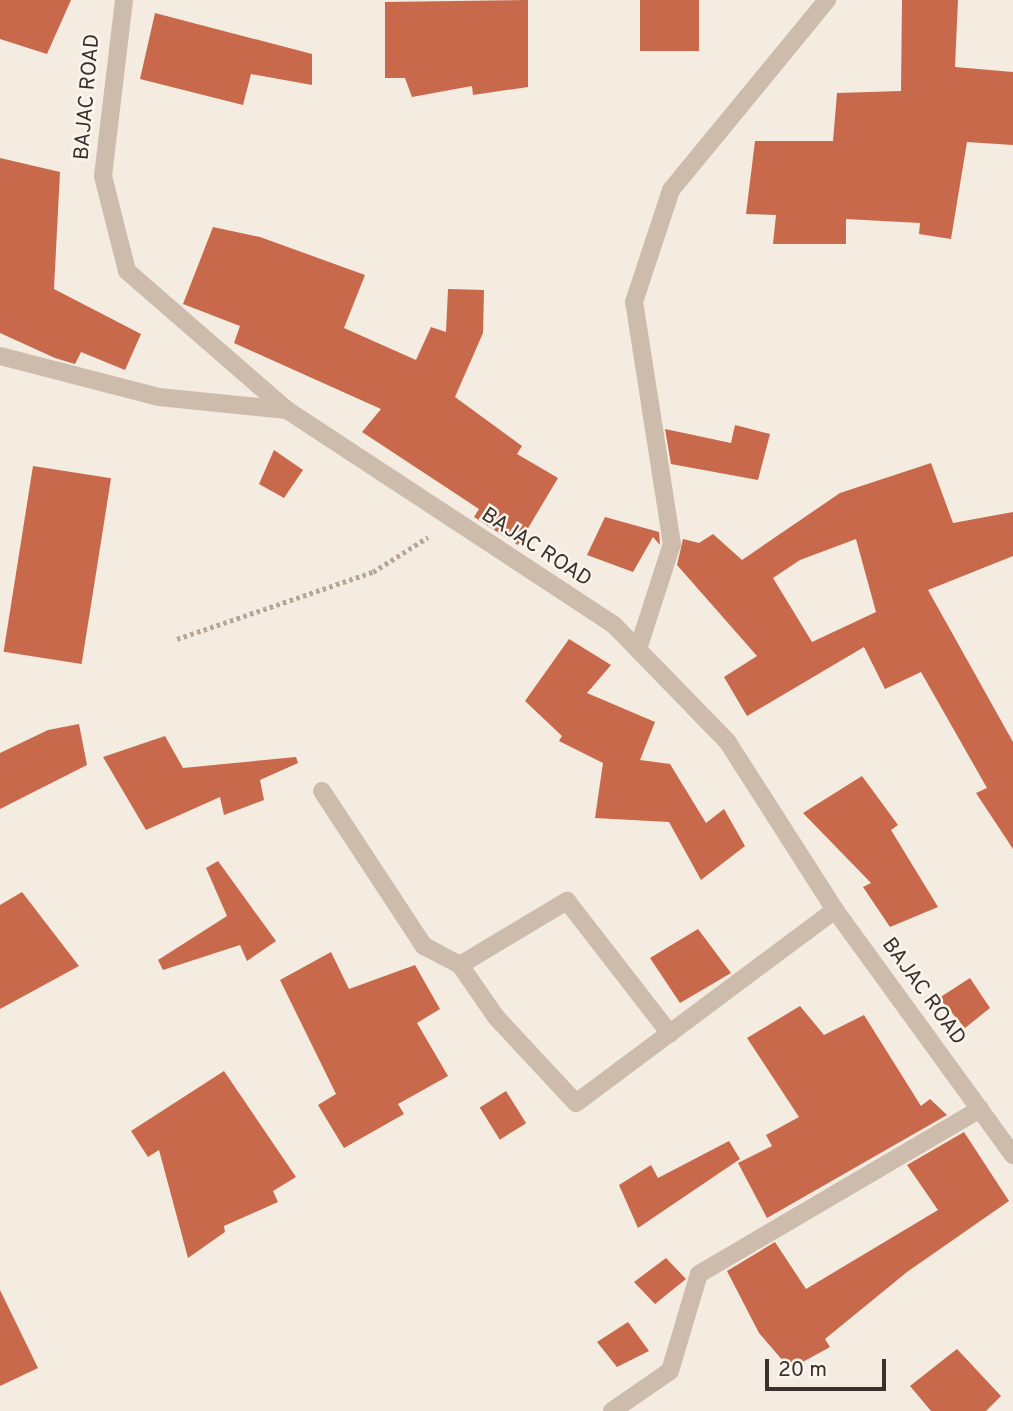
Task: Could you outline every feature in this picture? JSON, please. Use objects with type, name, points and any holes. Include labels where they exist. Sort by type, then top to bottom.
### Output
[{"type":"street","name":"BAJAC ROAD","points":[[124,0],[103,176],[127,271],[288,410],[614,625],[727,741],[835,910],[1013,1155]]},
{"type":"street","points":[[638,649],[672,544],[634,302],[671,190],[827,0]]},
{"type":"street","points":[[0,356],[159,397],[288,410]]},
{"type":"street","points":[[322,791],[424,946],[460,965],[496,1017],[576,1102],[835,910]]},
{"type":"street","points":[[460,965],[567,901],[670,1034]]},
{"type":"street","points":[[612,1411],[670,1371],[699,1274],[980,1108]]},
{"type":"path","points":[[177,639],[373,572],[453,521]]},
{"type":"building","points":[[0,0],[71,0],[47,54],[0,39]]},
{"type":"building","points":[[528,0],[528,87],[473,95],[472,86],[412,97],[405,78],[385,78],[385,2]]},
{"type":"building","points":[[640,0],[699,0],[699,51],[640,51]]},
{"type":"building","points":[[902,0],[958,0],[955,67],[1013,72],[1013,145],[967,142],[951,239],[919,234],[920,223],[846,219],[846,244],[773,244],[776,215],[746,214],[755,141],[833,141],[837,93],[901,91]]},
{"type":"building","points":[[155,13],[312,54],[312,85],[251,74],[243,105],[140,79]]},
{"type":"building","points":[[0,158],[60,172],[54,289],[141,334],[125,370],[81,352],[75,364],[0,333]]},
{"type":"building","points":[[213,227],[260,237],[365,275],[344,328],[416,360],[431,327],[446,332],[448,289],[484,290],[483,333],[455,397],[522,446],[517,454],[558,478],[518,545],[474,517],[479,509],[362,432],[381,409],[234,343],[240,326],[183,304]]},
{"type":"building","points":[[735,425],[770,434],[758,480],[671,464],[665,429],[731,443]]},
{"type":"building","points":[[274,450],[303,470],[284,498],[259,484]]},
{"type":"building","points":[[931,463],[953,523],[1013,512],[1013,556],[928,590],[1013,742],[1013,849],[976,793],[987,788],[921,672],[885,689],[864,647],[747,716],[724,677],[757,656],[677,565],[683,539],[699,543],[713,534],[742,560],[840,493]],"holes":[[[856,539],[876,612],[812,642],[773,578],[800,560]]]},
{"type":"building","points":[[33,466],[111,478],[82,664],[4,652]]},
{"type":"building","points":[[605,517],[659,532],[660,545],[653,537],[633,572],[587,555]]},
{"type":"building","points":[[569,639],[611,665],[587,693],[655,722],[640,760],[670,764],[706,823],[724,809],[745,846],[701,880],[669,822],[595,818],[603,763],[559,741],[562,736],[525,701]]},
{"type":"building","points":[[79,724],[87,765],[0,809],[0,753],[48,730]]},
{"type":"building","points":[[165,736],[183,768],[296,757],[298,763],[260,780],[264,800],[224,815],[220,797],[146,830],[103,757]]},
{"type":"building","points":[[862,776],[898,825],[891,830],[938,907],[890,927],[863,887],[871,883],[803,813]]},
{"type":"building","points":[[218,861],[276,941],[247,961],[240,945],[163,970],[158,960],[227,916],[206,868]]},
{"type":"building","points":[[22,892],[79,966],[0,1009],[0,905]]},
{"type":"building","points":[[698,929],[731,973],[680,1003],[650,958]]},
{"type":"building","points":[[331,952],[349,989],[415,965],[440,1009],[417,1023],[448,1076],[398,1104],[404,1114],[344,1148],[318,1105],[336,1094],[280,980]]},
{"type":"building","points":[[970,978],[990,1008],[965,1028],[939,998]]},
{"type":"building","points":[[800,1006],[824,1035],[864,1015],[921,1106],[930,1099],[947,1115],[767,1218],[738,1163],[772,1146],[766,1135],[799,1117],[747,1038]]},
{"type":"building","points":[[224,1071],[296,1177],[273,1191],[278,1202],[224,1226],[225,1232],[188,1258],[159,1150],[148,1157],[131,1131]]},
{"type":"building","points":[[506,1091],[526,1123],[500,1140],[480,1107]]},
{"type":"building","points":[[964,1132],[1009,1201],[907,1272],[825,1339],[830,1347],[790,1369],[759,1333],[727,1271],[775,1242],[806,1289],[938,1210],[907,1165]]},
{"type":"building","points":[[729,1141],[740,1159],[638,1228],[619,1185],[651,1165],[658,1178]]},
{"type":"building","points":[[666,1258],[686,1279],[655,1304],[634,1282]]},
{"type":"building","points":[[0,1290],[38,1368],[0,1386]]},
{"type":"building","points":[[628,1322],[649,1351],[617,1367],[597,1342]]},
{"type":"building","points":[[957,1349],[1001,1396],[986,1411],[931,1411],[910,1386]]}]
